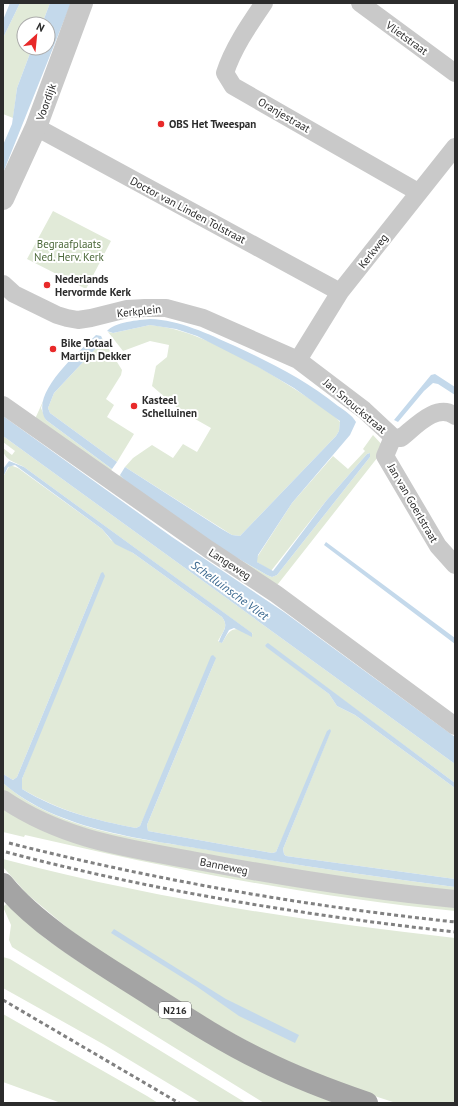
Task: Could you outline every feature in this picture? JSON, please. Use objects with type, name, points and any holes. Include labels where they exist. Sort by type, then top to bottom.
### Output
[{"type":"main road","name":"N216","points":[[3,884],[43,922],[67,940],[195,1023],[268,1064],[307,1081],[367,1103]]},
{"type":"street","name":"Voordijk","points":[[3,199],[36,127],[82,3]]},
{"type":"street","name":"Oranjestraat","points":[[264,3],[248,26],[230,58],[225,73],[233,86],[418,192]]},
{"type":"street","name":"Vlietstraat","points":[[360,3],[455,73]]},
{"type":"street","name":"Doctor van Linden Tolstraat","points":[[36,127],[340,292]]},
{"type":"street","name":"Kerkweg","points":[[298,360],[340,292],[455,146]]},
{"type":"street","name":"Kerkplein","points":[[3,284],[14,294],[57,315],[78,320],[127,309],[166,308],[188,313],[203,318],[298,360]]},
{"type":"street","name":"Jan Snouckstraat","points":[[298,360],[364,410],[393,437],[401,438],[436,412],[451,412],[455,416]]},
{"type":"street","name":"Langeweg","points":[[3,405],[208,549],[276,594],[455,726]]},
{"type":"street","name":"Jan van Goerlstraat","points":[[393,437],[385,456],[438,546],[455,565]]},
{"type":"street","name":"Banneweg","points":[[3,799],[22,812],[48,825],[84,838],[268,875],[405,894],[455,899]]},
{"type":"green space","points":[[20,3],[50,3],[45,16],[16,16],[16,56],[29,56],[17,88],[13,118],[3,114],[3,38]]},
{"type":"green space","name":"Begraafplaats Ned. Herv. Kerk","points":[[53,211],[111,241],[86,289],[27,259]]},
{"type":"green space","points":[[150,325],[170,328],[191,334],[233,353],[293,388],[330,412],[340,422],[339,431],[336,436],[240,536],[232,535],[125,467],[133,458],[152,445],[173,458],[183,444],[197,452],[211,428],[181,411],[152,386],[156,366],[167,357],[169,345],[150,341],[123,351],[108,332],[113,333]]},
{"type":"green space","points":[[102,338],[122,370],[121,375],[106,399],[114,405],[107,417],[134,434],[117,462],[50,413],[48,408],[54,393],[100,344]]},
{"type":"green space","points":[[44,399],[41,408],[46,420],[112,469],[110,472],[35,419]]},
{"type":"green space","points":[[373,435],[385,448],[276,585],[269,584],[258,578],[215,550],[162,515],[116,480],[120,475],[126,482],[225,551],[272,577],[277,575],[370,457],[370,453],[367,454],[326,501],[271,571],[257,562],[256,559],[292,503],[333,456],[348,469],[365,451],[363,449]]},
{"type":"green space","points":[[3,436],[455,764],[455,783],[268,644],[265,645],[329,694],[337,706],[355,715],[455,788],[455,879],[286,856],[284,854],[283,849],[331,730],[276,852],[272,853],[148,831],[147,825],[216,658],[140,826],[136,828],[106,822],[78,814],[36,797],[22,789],[22,779],[101,573],[17,777],[13,780],[3,774],[3,477],[10,465],[18,468],[102,529],[111,540],[133,553],[222,617],[225,626],[218,641],[222,643],[228,633],[237,629],[253,634],[24,467],[7,458],[3,448],[12,455],[15,451],[3,442]]},
{"type":"green space","points":[[3,783],[26,800],[50,813],[104,831],[305,866],[455,887],[455,894],[271,869],[72,828],[3,792]]},
{"type":"green space","points":[[3,808],[28,823],[455,906],[455,911],[293,890],[185,870],[25,835],[24,837],[3,832]]},
{"type":"green space","points":[[3,859],[59,873],[171,897],[228,907],[341,924],[455,938],[455,1103],[396,1103],[344,1086],[265,1051],[202,1016],[113,960],[70,930],[27,894],[3,867]]},
{"type":"green space","points":[[6,904],[46,939],[82,964],[336,1103],[264,1103],[12,947],[9,940],[11,925],[3,907]]},
{"type":"green space","points":[[3,957],[10,959],[246,1103],[201,1103],[103,1044],[3,988]]},
{"type":"green space","points":[[3,1014],[158,1103],[61,1103],[3,1082]]},
{"type":"water","points":[[10,3],[20,3],[3,38],[3,20]]},
{"type":"water","points":[[50,3],[71,3],[56,40],[56,16],[45,16]]},
{"type":"water","points":[[29,56],[50,56],[3,173],[3,145],[12,124],[17,88]]},
{"type":"water","points":[[150,319],[172,322],[194,328],[262,359],[313,388],[348,413],[356,422],[350,435],[292,503],[258,555],[257,562],[273,571],[326,501],[367,454],[370,453],[370,457],[277,575],[272,577],[267,575],[225,551],[126,482],[120,475],[125,467],[220,528],[232,535],[240,536],[336,436],[339,431],[340,421],[294,388],[258,367],[197,336],[176,329],[150,325],[113,333],[107,331],[115,325]]},
{"type":"water","points":[[96,335],[101,336],[102,338],[100,344],[54,393],[48,408],[50,413],[117,462],[112,469],[46,420],[42,410],[44,398],[49,386],[68,363]]},
{"type":"water","points":[[435,374],[455,387],[455,395],[438,384],[433,383],[424,391],[398,422],[394,420],[431,375]]},
{"type":"water","name":"Schelluinsche Vliet","points":[[3,416],[172,537],[284,612],[455,737],[455,764],[3,436]]},
{"type":"water","points":[[9,461],[24,467],[252,633],[252,637],[234,628],[229,630],[222,643],[219,642],[225,627],[222,617],[133,553],[115,544],[102,529],[15,465],[8,467],[3,477],[3,469]]},
{"type":"water","points":[[326,542],[455,638],[455,644],[324,545]]},
{"type":"water","points":[[103,572],[105,576],[22,779],[22,789],[49,803],[77,814],[136,828],[140,826],[211,656],[213,655],[216,658],[147,825],[148,831],[272,853],[276,852],[327,731],[330,729],[331,731],[283,849],[284,854],[286,856],[455,879],[455,887],[278,862],[163,843],[105,831],[50,813],[25,800],[3,783],[3,774],[13,780],[17,777],[101,573]]},
{"type":"water","points":[[268,643],[455,783],[455,788],[355,715],[337,706],[329,694],[266,647],[265,645]]},
{"type":"water","points":[[114,929],[226,999],[299,1035],[295,1043],[239,1016],[196,986],[111,933]]},
{"type":"railway","points":[[9,843],[119,869],[286,900],[399,916],[455,922]]},
{"type":"railway","points":[[6,852],[117,879],[285,910],[455,932]]},
{"type":"railway","points":[[3,1000],[179,1103]]},
{"type":"place","name":"OBS Het Tweespan","points":[[161,124]]},
{"type":"place","name":"Nederlands Hervormde Kerk","points":[[47,285]]},
{"type":"place","name":"Bike Totaal Martijn Dekker","points":[[53,349]]},
{"type":"place","name":"Kasteel Schelluinen","points":[[134,406]]}]
